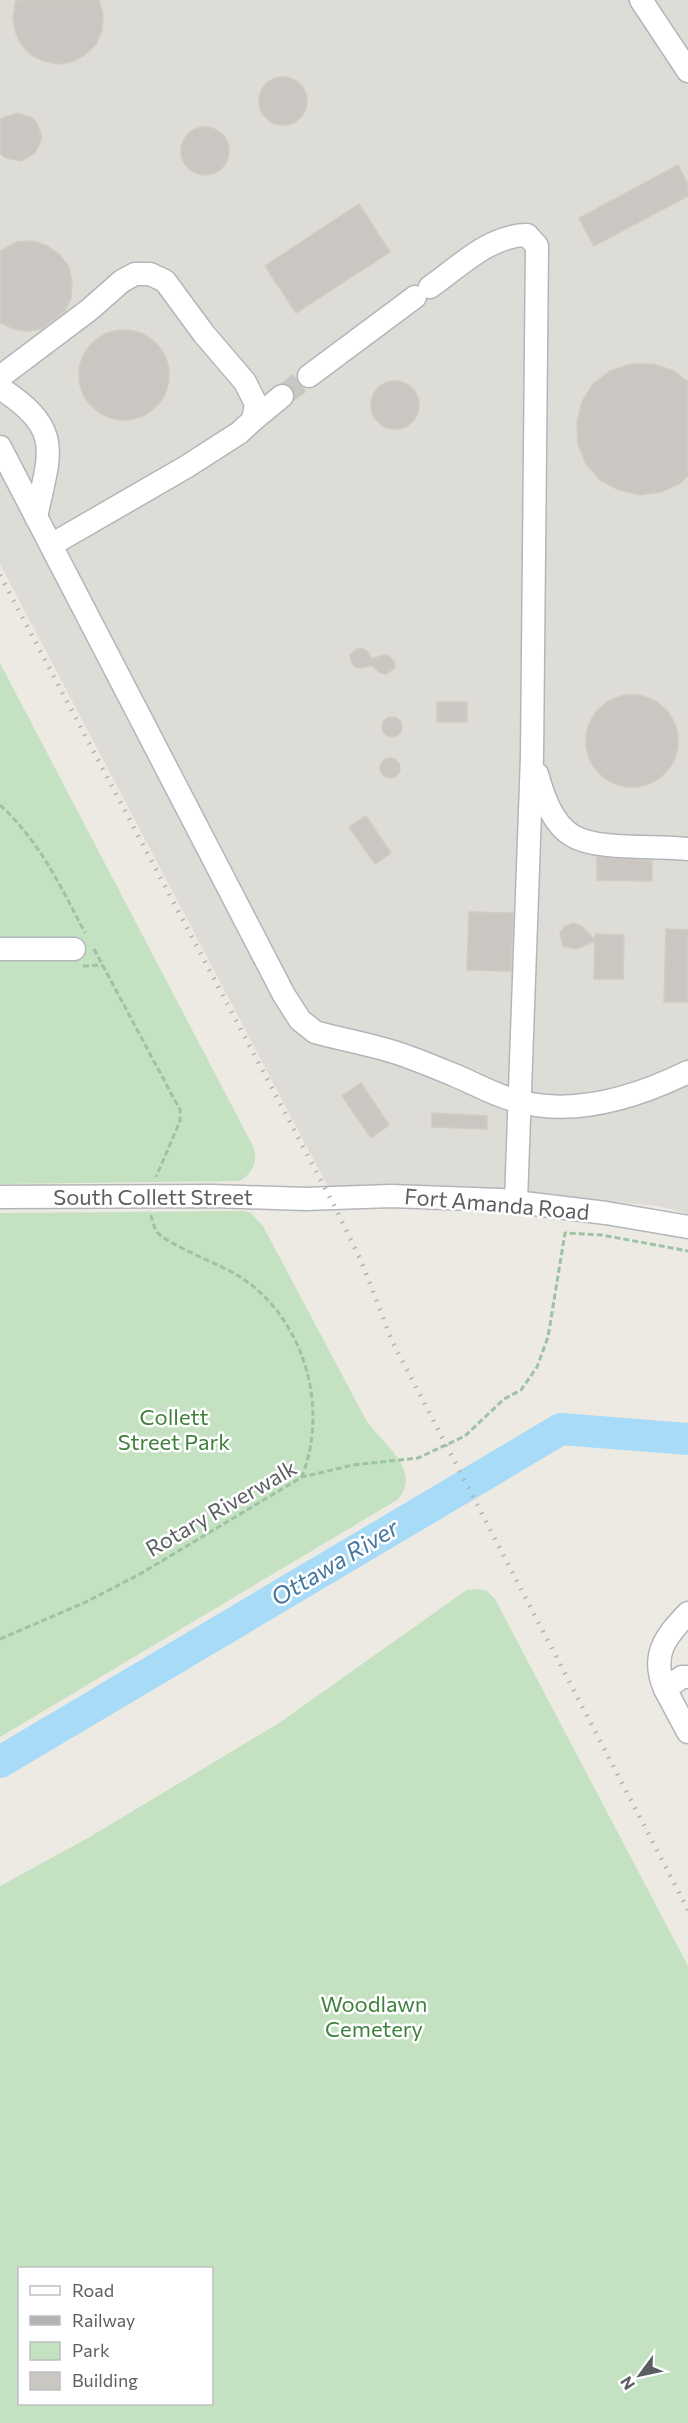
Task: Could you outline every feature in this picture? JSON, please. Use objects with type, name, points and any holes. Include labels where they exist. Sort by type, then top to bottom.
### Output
[{"type":"street","points":[[641,0],[688,71]]},
{"type":"street","points":[[309,376],[486,247],[511,235],[527,235],[537,246],[532,756],[516,1201]]},
{"type":"street","points":[[0,377],[89,310],[122,281],[135,274],[150,274],[165,281],[204,334],[245,382],[256,404],[253,420]]},
{"type":"street","points":[[0,388],[17,399],[39,420],[46,436],[47,464],[36,517]]},
{"type":"street","points":[[51,544],[186,467],[239,433],[282,396]]},
{"type":"street","points":[[0,447],[284,995],[300,1020],[315,1032],[399,1054],[454,1075],[494,1094],[520,1102],[554,1107],[602,1103],[630,1096],[688,1072]]},
{"type":"street","points":[[532,756],[552,812],[573,837],[594,843],[688,849]]},
{"type":"street","points":[[0,949],[84,943]]},
{"type":"street","name":"South Collett Street","points":[[0,1197],[148,1196],[305,1199]]},
{"type":"street","name":"Fort Amanda Road","points":[[305,1199],[391,1196],[516,1201],[688,1227]]},
{"type":"street","points":[[688,1613],[669,1633],[662,1646],[659,1667],[665,1689],[688,1732]]},
{"type":"street","points":[[665,1689],[682,1677],[688,1677]]},
{"type":"path","points":[[0,805],[22,825],[43,854],[84,943],[180,1110],[180,1121],[148,1196],[153,1224],[158,1233],[175,1244],[238,1276],[252,1286],[292,1334],[305,1361],[313,1396],[310,1456],[302,1477]]},
{"type":"path","name":"Rotary Riverwalk","points":[[0,1639],[86,1602],[140,1574],[302,1477],[354,1465],[418,1458],[465,1436],[504,1399],[521,1390],[537,1367],[548,1336],[565,1233],[602,1235],[688,1251]]},
{"type":"shaded area","points":[[0,0],[688,0],[688,1214],[659,1206],[434,1185],[328,1187],[0,564]]},
{"type":"green space","points":[[0,663],[254,1148],[253,1167],[239,1181],[0,1184]]},
{"type":"green space","name":"Collett Street Park","points":[[243,1211],[251,1213],[263,1226],[365,1418],[403,1467],[406,1478],[404,1489],[397,1500],[0,1737],[0,1213]]},
{"type":"green space","name":"Woodlawn Cemetery","points":[[467,1590],[487,1591],[495,1599],[688,1966],[688,2423],[0,2423],[0,1886],[88,1838],[279,1723]]},
{"type":"building","points":[[16,0],[99,0],[103,15],[102,30],[96,44],[85,55],[72,62],[58,64],[31,55],[21,44],[15,31],[13,17]]},
{"type":"building","points":[[283,77],[300,84],[307,101],[300,118],[283,125],[266,118],[259,101],[266,84]]},
{"type":"building","points":[[17,113],[32,118],[37,123],[42,138],[35,153],[21,161],[6,158],[0,153],[0,119]]},
{"type":"building","points":[[205,127],[222,134],[229,151],[222,168],[205,175],[188,168],[181,151],[188,134]]},
{"type":"building","points":[[678,165],[688,184],[688,196],[594,246],[579,218]]},
{"type":"building","points":[[359,204],[390,252],[296,313],[265,266]]},
{"type":"building","points":[[33,241],[47,246],[60,255],[69,267],[72,282],[71,298],[65,311],[41,329],[27,331],[13,329],[0,322],[0,251],[17,242]]},
{"type":"building","points":[[124,330],[141,334],[156,343],[165,358],[169,375],[165,392],[156,407],[141,416],[124,420],[107,416],[92,407],[83,392],[79,375],[83,358],[92,343],[107,334]]},
{"type":"building","points":[[631,364],[653,364],[674,371],[688,382],[688,475],[681,483],[661,492],[640,495],[619,490],[600,480],[586,464],[578,444],[577,423],[582,402],[593,384],[610,371]]},
{"type":"building","points":[[395,381],[412,388],[419,405],[412,422],[395,429],[378,422],[371,405],[378,388]]},
{"type":"building","points":[[361,648],[367,651],[372,659],[383,655],[389,656],[395,663],[394,669],[386,674],[380,673],[372,665],[355,667],[350,655]]},
{"type":"building","points":[[632,695],[649,699],[664,709],[674,724],[678,741],[674,758],[664,773],[649,783],[632,787],[615,783],[600,773],[590,758],[586,741],[590,724],[600,709],[615,699]]},
{"type":"building","points":[[437,702],[467,702],[467,722],[437,722]]},
{"type":"building","points":[[392,717],[399,720],[402,727],[399,734],[392,737],[385,734],[382,727],[385,720]]},
{"type":"building","points":[[390,758],[397,761],[400,768],[397,775],[390,778],[383,775],[380,768],[383,761]]},
{"type":"building","points":[[366,816],[391,853],[375,864],[349,827]]},
{"type":"building","points":[[597,857],[652,861],[652,881],[597,880]]},
{"type":"building","points":[[469,912],[513,913],[511,971],[467,970]]},
{"type":"building","points":[[573,923],[581,926],[595,940],[595,934],[624,935],[623,979],[594,979],[595,941],[576,949],[563,946],[560,933],[565,926]]},
{"type":"building","points":[[666,929],[688,930],[688,1002],[664,1002]]},
{"type":"building","points":[[361,1083],[389,1125],[371,1138],[342,1096]]},
{"type":"building","points":[[432,1113],[487,1116],[487,1129],[432,1127]]},
{"type":"waterway","name":"Ottawa River","points":[[0,1762],[561,1429],[688,1439]]},
{"type":"tunnel","points":[[282,396],[309,376]]},
{"type":"railway","points":[[0,575],[336,1209],[362,1263],[392,1341],[688,1910]]}]
